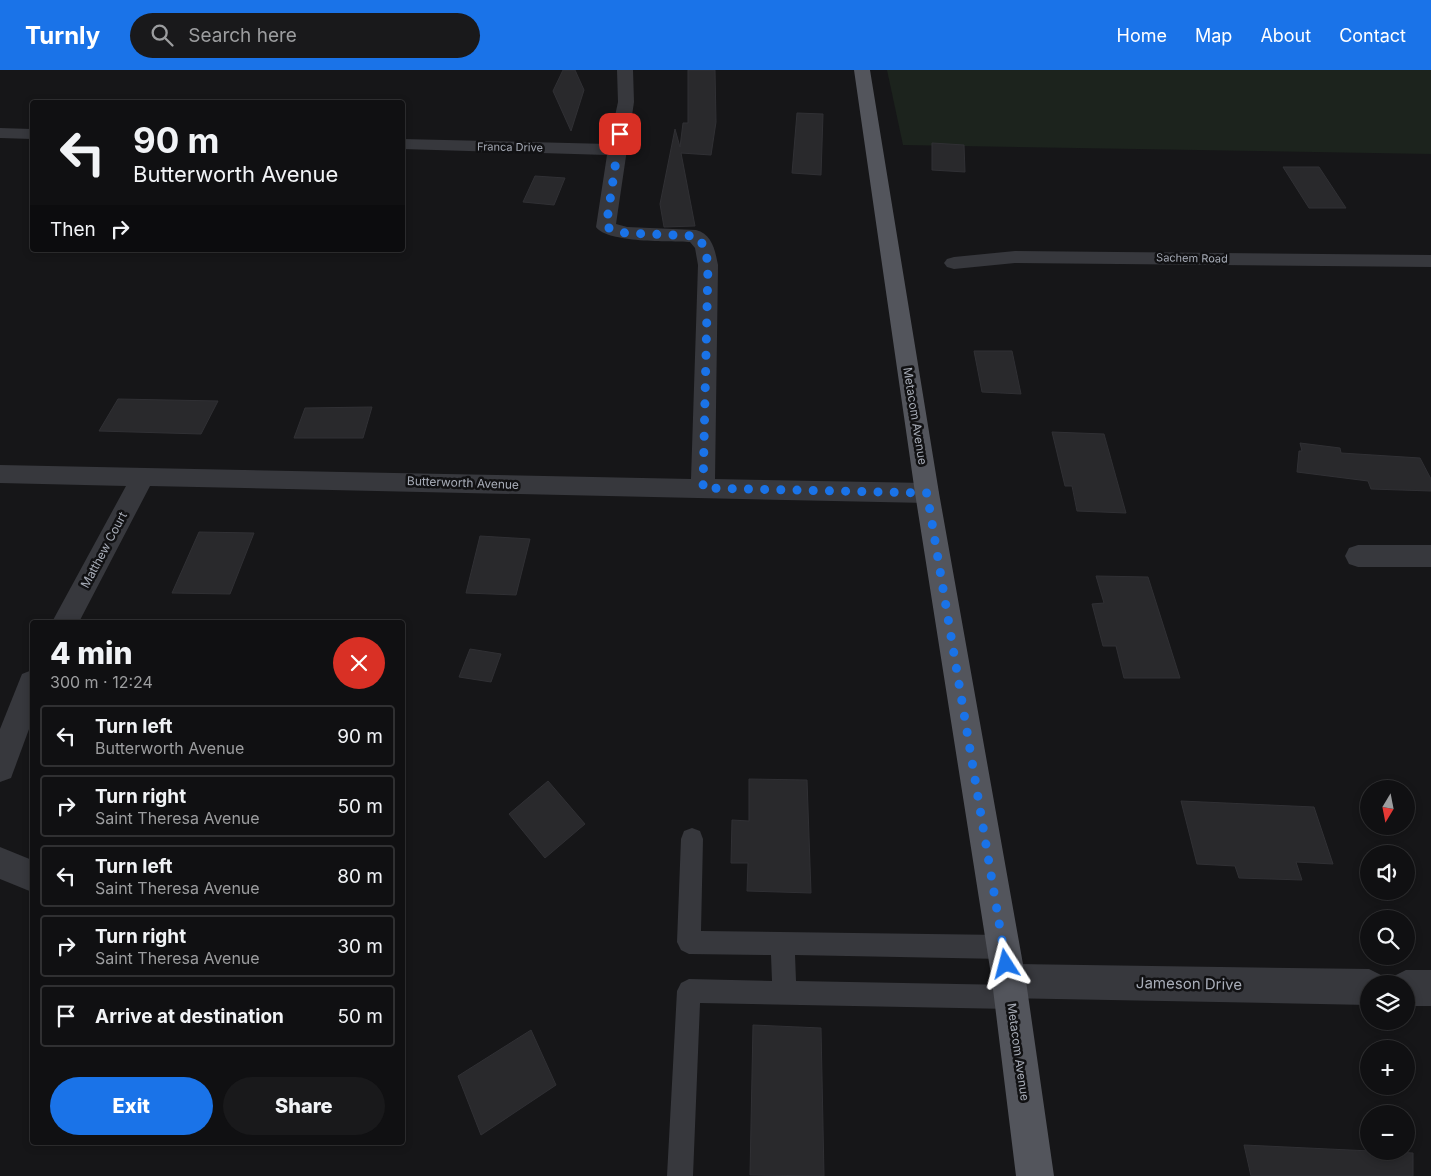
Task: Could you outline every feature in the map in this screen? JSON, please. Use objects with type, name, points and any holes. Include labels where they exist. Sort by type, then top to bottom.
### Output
[{"type":"main road","name":"Metacom Avenue","points":[[862,70],[927,493],[1010,989],[1035,1176]]},
{"type":"street","points":[[625,70],[626,102],[606,227],[625,233],[696,236],[705,247],[708,265],[703,488]]},
{"type":"street","points":[[0,133],[30,134]]},
{"type":"street","name":"Franca Drive","points":[[405,144],[617,150]]},
{"type":"street","name":"Sachem Road","points":[[954,263],[1015,256],[1431,261]]},
{"type":"street","name":"Butterworth Avenue","points":[[0,474],[927,493]]},
{"type":"street","name":"Matthew Court","points":[[65,620],[142,477]]},
{"type":"street","points":[[1358,556],[1431,556]]},
{"type":"street","points":[[0,768],[30,689]]},
{"type":"street","points":[[0,863],[30,875]]},
{"type":"street","name":"Jameson Drive","points":[[1010,989],[1360,987]]},
{"type":"street","points":[[1415,988],[1431,988]]},
{"type":"lane","points":[[692,839],[689,942],[1003,948]]},
{"type":"lane","points":[[783,944],[784,993]]},
{"type":"lane","points":[[680,1176],[689,992],[784,993],[1010,989]]},
{"type":"shaded area","points":[[887,70],[1431,70],[1431,154],[903,145]]},
{"type":"building","points":[[563,70],[575,70],[584,90],[571,131],[553,91]]},
{"type":"building","points":[[688,70],[715,70],[716,122],[711,155],[681,153],[695,226],[664,227],[660,204],[675,129],[680,147],[683,123],[688,123]]},
{"type":"building","points":[[797,113],[823,114],[821,175],[792,173]]},
{"type":"building","points":[[932,143],[964,145],[965,172],[932,170]]},
{"type":"building","points":[[1283,167],[1319,167],[1346,208],[1309,208]]},
{"type":"building","points":[[535,176],[565,178],[554,205],[523,202]]},
{"type":"building","points":[[974,351],[1012,351],[1021,394],[982,392]]},
{"type":"building","points":[[118,399],[218,401],[201,434],[99,431]]},
{"type":"building","points":[[372,407],[363,438],[294,438],[305,408]]},
{"type":"building","points":[[1052,432],[1104,434],[1126,513],[1077,511],[1072,486],[1065,486]]},
{"type":"building","points":[[1300,443],[1340,448],[1341,453],[1420,458],[1431,479],[1431,491],[1371,489],[1368,481],[1297,472],[1299,451],[1302,451]]},
{"type":"building","points":[[199,532],[254,533],[230,594],[172,593]]},
{"type":"building","points":[[480,536],[530,539],[516,595],[466,593]]},
{"type":"building","points":[[1096,576],[1148,577],[1180,678],[1124,678],[1116,646],[1103,646],[1092,604],[1104,603]]},
{"type":"building","points":[[470,649],[501,654],[491,682],[459,677]]},
{"type":"building","points":[[749,779],[807,780],[811,893],[747,891],[748,863],[731,863],[732,820],[749,821]]},
{"type":"building","points":[[548,781],[585,824],[545,858],[509,814]]},
{"type":"building","points":[[1181,801],[1314,807],[1333,864],[1296,862],[1302,880],[1239,878],[1235,866],[1197,864]]},
{"type":"building","points":[[753,1025],[821,1028],[824,1176],[750,1175]]},
{"type":"building","points":[[531,1030],[556,1085],[481,1135],[458,1076]]},
{"type":"building","points":[[1244,1145],[1360,1150],[1360,1160],[1413,1160],[1413,1176],[1251,1176]]},
{"type":"route","points":[[620,134],[606,227],[625,233],[696,236],[705,247],[708,265],[703,488],[927,493],[1006,964]]}]
